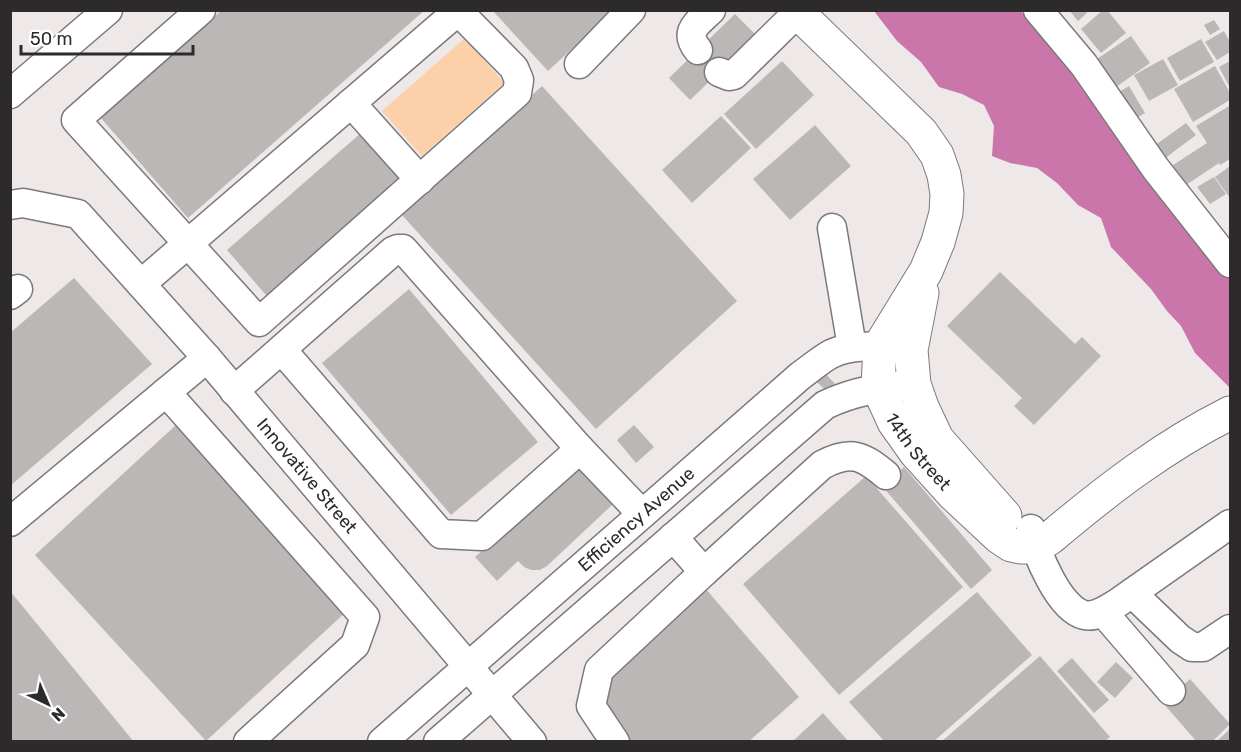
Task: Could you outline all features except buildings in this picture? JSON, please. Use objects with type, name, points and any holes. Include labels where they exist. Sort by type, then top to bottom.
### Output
[{"type":"main road","name":"14th Street","points":[[796,11],[921,132],[937,155],[944,175],[947,194],[946,213],[938,242],[926,271],[881,348],[878,387],[894,422],[916,453],[953,494],[999,537],[1011,545],[1033,538],[1002,514],[937,439],[914,384],[881,348]]},
{"type":"main road","points":[[1033,538],[1050,538],[1137,468],[1227,415]]},
{"type":"street","points":[[10,94],[108,10]]},
{"type":"street","points":[[141,284],[188,244],[458,11],[514,68],[519,80],[517,93],[259,322],[188,244],[76,120],[201,10]]},
{"type":"street","points":[[579,64],[631,10]]},
{"type":"street","points":[[698,50],[691,41],[690,35],[711,10]]},
{"type":"street","points":[[1038,10],[1084,65],[1156,169],[1230,263]]},
{"type":"street","points":[[719,72],[729,76],[734,75],[796,11]]},
{"type":"street","points":[[351,103],[420,180]]},
{"type":"street","name":"Innovative Street","points":[[10,205],[23,203],[78,214],[207,358],[532,741]]},
{"type":"street","points":[[832,228],[881,348]]},
{"type":"street","points":[[234,391],[393,251],[403,249],[579,449],[642,514]]},
{"type":"street","name":"Efficiency Avenue","points":[[382,741],[800,376],[831,354],[881,348]]},
{"type":"street","points":[[282,350],[441,534],[482,536],[579,449]]},
{"type":"street","points":[[10,522],[207,358]]},
{"type":"street","name":"Efficiency Avenue","points":[[438,741],[825,405],[842,397],[878,387],[914,384]]},
{"type":"street","points":[[166,392],[365,617],[355,645],[256,739]]},
{"type":"street","points":[[615,741],[591,706],[599,670],[822,465],[839,456],[855,456],[873,464],[886,475]]},
{"type":"street","points":[[707,458],[732,485]]},
{"type":"street","points":[[1033,538],[1047,574],[1071,609],[1086,616],[1103,612],[1230,524]]},
{"type":"street","points":[[673,537],[704,572]]},
{"type":"street","points":[[1132,593],[1180,639],[1192,647],[1203,646],[1230,629]]},
{"type":"street","points":[[1103,612],[1171,690]]},
{"type":"shaded area","points":[[874,11],[1020,11],[1048,35],[1230,274],[1230,388],[1195,353],[1181,326],[1151,289],[1111,247],[1101,218],[1078,205],[1057,183],[1037,168],[1010,163],[992,156],[994,126],[984,105],[962,94],[939,87],[921,62],[897,41]]},
{"type":"shaded area","points":[[465,38],[504,83],[422,156],[382,111]]}]
